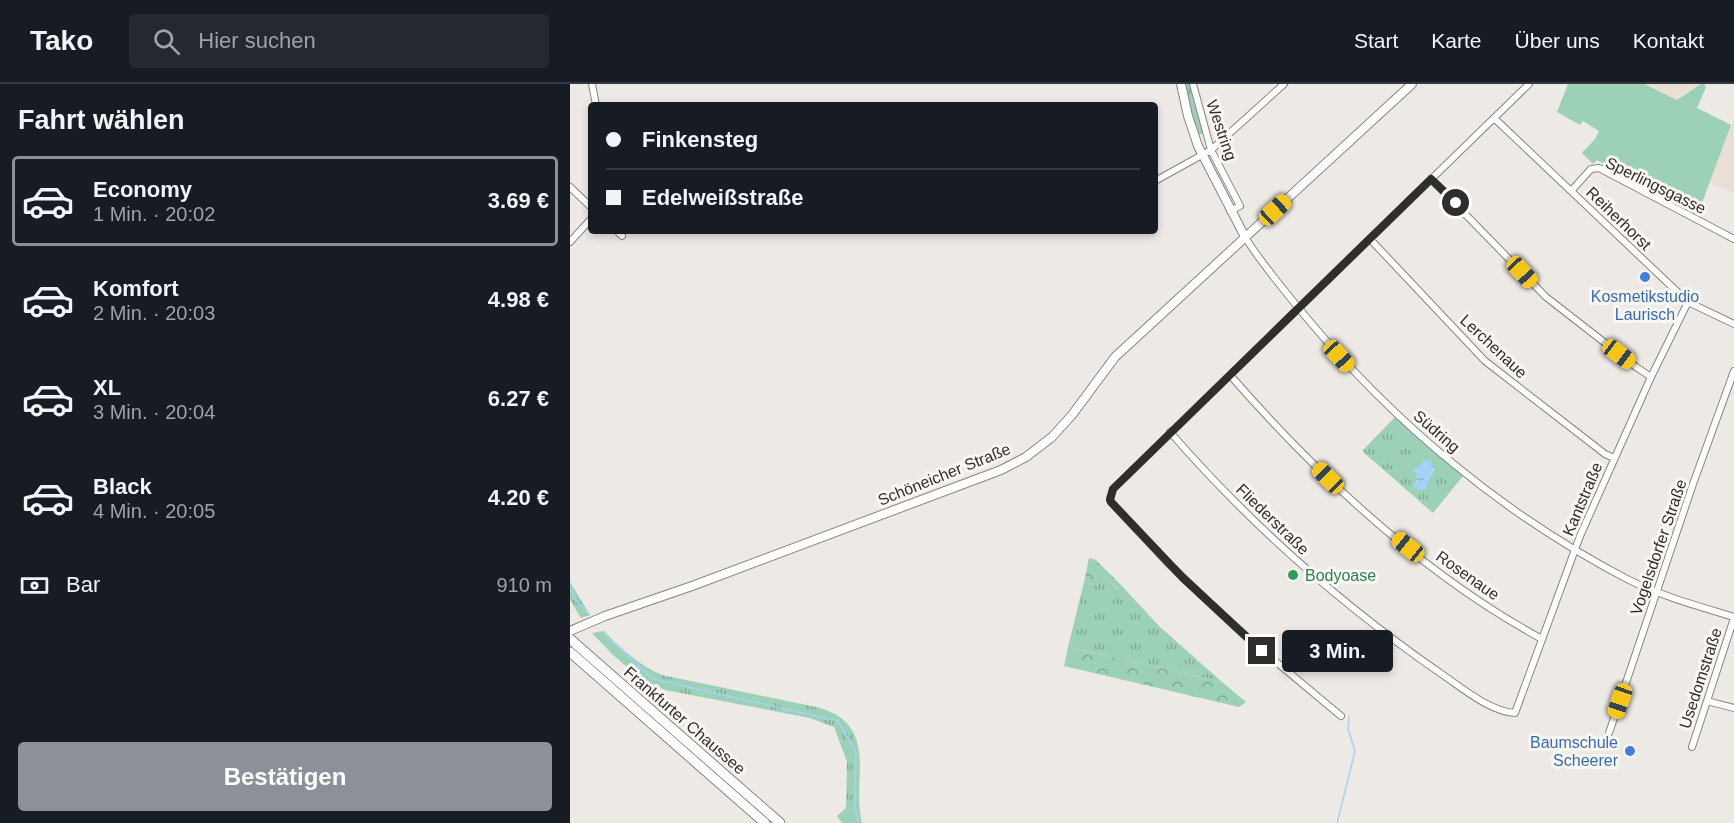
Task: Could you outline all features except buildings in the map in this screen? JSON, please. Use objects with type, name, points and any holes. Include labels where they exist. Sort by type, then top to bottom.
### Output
[{"type":"main road","name":"Schöneicher Straße","points":[[570,631],[605,616],[692,586],[1001,470],[1020,460],[1058,432],[1115,357],[1412,84]]},
{"type":"main road","name":"Frankfurter Chaussee","points":[[570,639],[780,823]]},
{"type":"main road","name":"Frankfurter Chaussee","points":[[570,652],[765,823]]},
{"type":"street","points":[[592,84],[595,102]]},
{"type":"street","name":"Westring","points":[[1181,84],[1191,127],[1202,155],[1245,237]]},
{"type":"street","name":"Westring","points":[[1193,84],[1211,150],[1240,206],[1230,211]]},
{"type":"street","points":[[1158,180],[1211,150],[1284,84]]},
{"type":"street","points":[[1341,716],[1244,635],[1168,563],[1110,500],[1113,489],[1528,84]]},
{"type":"street","name":"Reiherhorst","points":[[1494,118],[1688,302],[1734,324]]},
{"type":"street","name":"Sperlingsgasse","points":[[1571,191],[1591,170],[1599,168],[1734,239]]},
{"type":"street","points":[[1431,179],[1546,297],[1636,368],[1651,376]]},
{"type":"street","points":[[570,187],[588,204]]},
{"type":"street","points":[[570,242],[588,222]]},
{"type":"street","name":"Südring","points":[[1245,237],[1298,308],[1349,366],[1420,435],[1477,482],[1520,514],[1629,580],[1656,592],[1734,618]]},
{"type":"street","name":"Lerchenaue","points":[[1370,239],[1485,361],[1549,412],[1605,454],[1614,458]]},
{"type":"street","name":"Kantstraße","points":[[1515,713],[1575,549],[1651,376],[1688,302]]},
{"type":"street","name":"Vogelsdorfer Straße","points":[[1609,733],[1734,371]]},
{"type":"street","name":"Rosenaue","points":[[1230,375],[1318,468],[1392,534],[1466,591],[1514,624],[1542,639]]},
{"type":"street","name":"Fliederstraße","points":[[1170,432],[1243,510],[1294,558],[1353,608],[1404,648],[1467,692],[1500,710],[1515,713]]},
{"type":"street","name":"Usedomstraße","points":[[1692,747],[1734,618]]},
{"type":"street","points":[[1707,701],[1734,708]]},
{"type":"shaded area","points":[[1644,84],[1701,84],[1677,100]]},
{"type":"shaded area","points":[[1734,118],[1734,193],[1709,183]]},
{"type":"green space","points":[[1182,84],[1189,84],[1203,133],[1197,136]]},
{"type":"green space","points":[[1568,84],[1644,84],[1677,100],[1704,84],[1706,87],[1697,108],[1731,125],[1697,216],[1597,160],[1593,164],[1582,153],[1599,131],[1583,121],[1580,125],[1557,112]]},
{"type":"green space","points":[[1395,417],[1463,476],[1433,513],[1362,451]],"holes":[[[1430,461],[1434,467],[1425,482],[1413,485],[1418,474],[1413,471]]]},
{"type":"green space","points":[[1089,558],[1096,560],[1122,586],[1119,589],[1105,578],[1096,586],[1084,582]]},
{"type":"green space","points":[[1105,578],[1118,589],[1122,586],[1159,626],[1222,682],[1068,647],[1084,582],[1096,586]]},
{"type":"green space","points":[[570,582],[590,615],[581,618],[570,600]]},
{"type":"green space","points":[[604,631],[631,656],[662,675],[821,708],[839,717],[851,728],[857,741],[860,756],[859,806],[862,823],[842,823],[837,816],[846,808],[847,762],[834,727],[810,718],[665,690],[641,679],[592,633]]},
{"type":"green space","points":[[1068,647],[1222,682],[1246,702],[1239,707],[1064,666]]},
{"type":"water","points":[[1425,460],[1430,461],[1434,466],[1426,489],[1417,490],[1413,485],[1418,474],[1413,471]]},
{"type":"waterway","points":[[570,588],[576,600],[587,612]]},
{"type":"waterway","points":[[603,633],[653,679],[838,721],[856,752],[855,807],[859,823]]},
{"type":"waterway","points":[[1337,823],[1355,751],[1348,729],[1349,717]]},
{"type":"place","name":"Kosmetikstudio Laurisch","points":[[1645,277]]},
{"type":"place","name":"Bodyoase","points":[[1293,575]]},
{"type":"place","name":"Baumschule Scheerer","points":[[1630,751]]},
{"type":"route","points":[[1262,651],[1183,578],[1111,502],[1113,489],[1431,179],[1456,203]]}]
